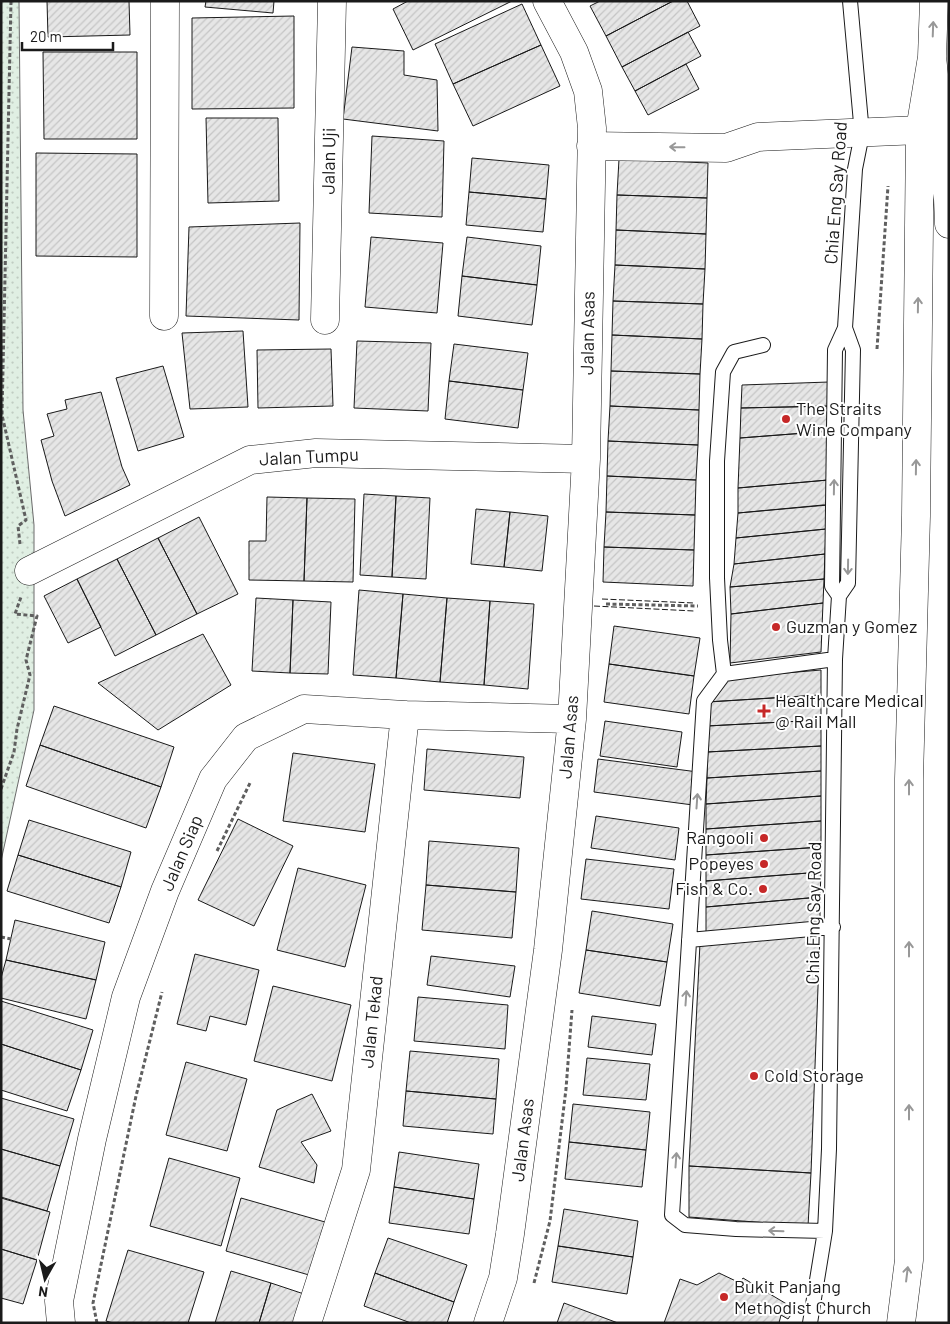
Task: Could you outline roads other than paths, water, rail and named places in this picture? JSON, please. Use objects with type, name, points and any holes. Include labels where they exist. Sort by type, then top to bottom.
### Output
[{"type":"main road","points":[[164,316],[165,1]]},
{"type":"main road","name":"Jalan Uji","points":[[325,320],[332,1]]},
{"type":"main road","name":"Jalan Asas","points":[[488,1323],[503,1278],[548,950],[572,719],[586,459],[591,137],[588,91],[574,52],[547,1]]},
{"type":"main road","points":[[901,1323],[909,1260],[909,779],[916,516],[920,130],[932,57],[934,1]]},
{"type":"main road","points":[[932,57],[948,199],[949,224]]},
{"type":"main road","points":[[591,137],[726,148],[758,137],[920,130]]},
{"type":"main road","name":"Jalan Tumpu","points":[[25,563],[250,460],[316,453],[586,459]]},
{"type":"main road","name":"Jalan Siap","points":[[60,1312],[92,1139],[126,997],[165,891],[213,779],[246,737],[304,709],[405,715],[572,719]]},
{"type":"main road","name":"Jalan Tekad","points":[[307,1323],[356,1170],[405,715]]},
{"type":"lane","name":"Chia Eng Say Road","points":[[810,1323],[825,1231],[829,1149],[836,659],[839,596],[848,583],[854,350],[845,328],[855,169],[862,134],[850,1]]},
{"type":"lane","points":[[763,344],[734,352],[723,372],[717,461],[718,607],[724,674],[704,701],[672,1215],[685,1224],[736,1229],[825,1231]]},
{"type":"lane","points":[[724,674],[836,659]]},
{"type":"lane","points":[[689,940],[833,927]]},
{"type":"place","name":"The Straits Wine Company","points":[[786,419]]},
{"type":"place","name":"Guzman y Gomez","points":[[776,627]]},
{"type":"place","name":"Healthcare Medical @ Rail Mall","points":[[764,711]]},
{"type":"place","name":"Rangooli","points":[[764,838]]},
{"type":"place","name":"Popeyes","points":[[764,864]]},
{"type":"place","name":"Fish & Co.","points":[[763,889]]},
{"type":"place","name":"Cold Storage","points":[[754,1076]]},
{"type":"place","name":"Bukit Panjang Methodist Church","points":[[724,1297]]}]
